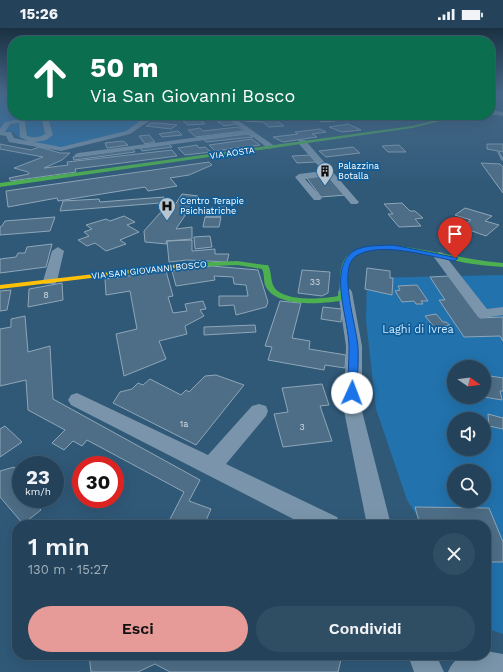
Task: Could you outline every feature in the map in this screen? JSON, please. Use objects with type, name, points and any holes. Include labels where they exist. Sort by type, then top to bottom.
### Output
[{"type":"main road","name":"VIA AOSTA","points":[[0,185],[177,151],[272,147],[429,124]]},
{"type":"main road","points":[[345,292],[345,265],[352,255],[363,250],[393,247],[439,256],[503,265]]},
{"type":"main road","name":"VIA SAN GIOVANNI BOSCO","points":[[0,287],[204,263],[237,263],[265,267],[268,271],[270,289],[275,294],[283,297],[334,301],[341,298],[345,292]]},
{"type":"street","points":[[0,132],[7,126],[7,124]]},
{"type":"street","points":[[22,124],[24,137],[38,140],[49,135],[46,124]]},
{"type":"street","points":[[0,132],[8,134],[12,140],[61,149],[128,133],[141,124]]},
{"type":"street","points":[[240,124],[272,147]]},
{"type":"street","points":[[78,155],[177,151],[251,132]]},
{"type":"street","points":[[302,142],[354,202]]},
{"type":"street","points":[[317,198],[300,177],[330,173]]},
{"type":"street","points":[[50,281],[58,251]]},
{"type":"street","points":[[439,256],[483,314],[503,311]]},
{"type":"street","points":[[345,292],[354,346],[352,393],[353,411],[378,520]]},
{"type":"street","points":[[77,400],[319,520]]},
{"type":"street","points":[[211,466],[259,411]]},
{"type":"street","points":[[424,660],[429,672]]},
{"type":"street","points":[[463,672],[472,665],[491,666],[503,669]]},
{"type":"lane","points":[[498,152],[503,160]]},
{"type":"green space","points":[[0,124],[136,124],[125,132],[60,148],[19,138],[13,132],[0,131]]},
{"type":"green space","name":"Laghi di Ivrea","points":[[503,275],[503,634],[491,630],[491,520],[420,520],[407,500],[376,409],[366,320],[367,278]]},
{"type":"building","points":[[149,124],[177,125],[171,129],[146,126]]},
{"type":"building","points":[[221,124],[236,124],[224,126]]},
{"type":"building","points":[[265,124],[281,124],[284,126],[269,127]]},
{"type":"building","points":[[348,124],[361,130],[342,132],[329,127]]},
{"type":"building","points":[[238,127],[244,131],[196,137],[188,130],[200,128],[203,131]]},
{"type":"building","points":[[320,129],[326,132],[312,134],[317,137],[283,142],[273,137],[298,134],[295,132]]},
{"type":"building","points":[[178,131],[182,135],[162,137],[159,134]]},
{"type":"building","points":[[248,134],[253,137],[206,142],[203,139]]},
{"type":"building","points":[[149,135],[155,142],[145,144],[139,136]]},
{"type":"building","points":[[252,139],[260,145],[215,151],[209,145]]},
{"type":"building","points":[[123,141],[128,145],[107,148],[105,143]]},
{"type":"building","points":[[0,144],[31,150],[39,147],[60,153],[70,153],[62,160],[44,168],[68,165],[67,162],[172,150],[177,156],[75,169],[76,172],[11,181],[9,178],[29,174],[28,172],[14,168],[43,157],[0,149]]},
{"type":"building","points":[[169,144],[172,147],[142,151],[140,148]]},
{"type":"building","points":[[487,144],[503,144],[503,152],[487,149]]},
{"type":"building","points":[[197,145],[199,148],[205,147],[211,152],[185,155],[178,148]]},
{"type":"building","points":[[399,145],[406,152],[388,152],[382,146]]},
{"type":"building","points":[[353,147],[360,153],[326,157],[319,151]]},
{"type":"building","points":[[133,149],[135,152],[74,160],[73,157]]},
{"type":"building","points":[[310,155],[316,162],[297,163],[292,156]]},
{"type":"building","points":[[209,162],[212,165],[189,175],[170,178],[177,186],[148,191],[145,187],[58,201],[57,198],[8,207],[6,191]]},
{"type":"building","points":[[481,163],[500,164],[503,167],[503,193]]},
{"type":"building","name":"Palazzina Botalla","points":[[329,176],[346,195],[321,197],[306,177]]},
{"type":"building","name":"Centro Terapie Psichiatriche","points":[[182,194],[198,196],[184,214],[186,214],[176,229],[192,227],[192,239],[166,241],[167,244],[145,242],[144,231],[160,213],[171,211]]},
{"type":"building","points":[[164,197],[160,203],[60,211],[63,201],[99,199],[100,202]]},
{"type":"building","points":[[402,203],[410,211],[415,211],[423,218],[415,219],[421,226],[399,227],[388,214],[393,214],[384,204]]},
{"type":"building","points":[[220,204],[227,204],[223,211],[216,211]]},
{"type":"building","points":[[465,208],[492,216],[485,221],[499,225],[486,236],[461,227],[471,220],[455,215]]},
{"type":"building","points":[[209,211],[222,211],[220,217],[206,217]]},
{"type":"building","points":[[124,216],[135,222],[127,225],[139,232],[120,240],[126,244],[106,251],[95,243],[87,246],[78,240],[89,236],[84,232],[92,229],[86,225],[106,219],[110,221]]},
{"type":"building","points":[[55,217],[50,231],[0,235],[0,227],[5,221]]},
{"type":"building","points":[[205,217],[221,217],[219,227],[203,227]]},
{"type":"building","points":[[210,236],[212,247],[195,249],[194,237]]},
{"type":"building","points":[[192,240],[192,251],[215,249],[215,254],[229,254],[227,262],[187,260],[169,262],[167,241]]},
{"type":"building","points":[[52,244],[46,267],[0,273],[0,259],[16,257],[18,253],[25,253],[27,247]]},
{"type":"building","points":[[212,266],[258,270],[268,302],[266,307],[236,315],[234,305],[219,306],[219,296],[248,296],[246,285],[234,284],[233,277],[214,276],[215,280],[176,286],[172,271]]},
{"type":"building","points":[[367,268],[390,271],[390,278],[393,278],[392,295],[365,289]]},
{"type":"building","points":[[302,270],[330,272],[328,293],[322,296],[298,293]]},
{"type":"building","points":[[166,271],[173,296],[168,297],[173,313],[187,311],[185,304],[203,301],[206,309],[200,310],[204,316],[185,326],[187,334],[159,341],[166,359],[124,376],[116,334],[137,329],[130,291],[106,295],[105,279]]},
{"type":"building","points":[[449,276],[480,318],[503,317],[503,341],[500,336],[464,337],[439,300],[445,300],[430,277]]},
{"type":"building","points":[[62,283],[63,300],[28,307],[29,289]]},
{"type":"building","points":[[417,285],[428,301],[421,301],[423,304],[416,304],[414,301],[402,302],[395,291],[400,290],[398,286]]},
{"type":"building","points":[[11,290],[7,310],[0,311],[0,291]]},
{"type":"building","points":[[280,301],[301,303],[292,338],[310,341],[309,349],[346,355],[345,368],[325,365],[324,370],[268,360],[272,347],[265,346]]},
{"type":"building","points":[[323,307],[342,309],[341,322],[321,319]]},
{"type":"building","points":[[436,314],[443,322],[450,325],[435,328],[425,316]]},
{"type":"building","points":[[25,316],[28,352],[50,346],[53,399],[200,480],[189,501],[211,509],[206,520],[170,520],[184,492],[124,460],[124,456],[117,456],[87,440],[82,446],[73,441],[64,450],[52,443],[65,430],[28,410],[26,380],[0,386],[0,329],[11,327],[11,319]]},
{"type":"building","points":[[255,325],[256,332],[204,335],[204,327]]},
{"type":"building","points":[[216,375],[244,385],[196,445],[113,403],[120,392],[132,389],[138,383],[143,385],[150,379],[181,395],[186,390],[189,392],[205,376]]},
{"type":"building","points":[[491,376],[503,378],[503,391],[500,391],[502,400],[491,398]]},
{"type":"building","points":[[322,384],[329,405],[320,406],[332,441],[283,447],[274,414],[288,412],[282,388]]},
{"type":"building","points":[[491,415],[503,418],[503,429],[491,426]]},
{"type":"building","points":[[5,426],[22,442],[0,457],[0,429]]},
{"type":"building","points":[[12,468],[12,508],[39,508],[41,510],[28,520],[20,520],[0,497],[0,471]]},
{"type":"building","points":[[415,507],[489,508],[503,542],[503,562],[491,562],[491,520],[419,520]]},
{"type":"building","points":[[90,660],[341,660],[338,672],[170,672],[155,664],[138,672],[91,672]]},
{"type":"traffic: fast","points":[[0,185],[424,124]]},
{"type":"traffic: fast","points":[[189,265],[237,263],[265,267],[270,288],[277,295],[294,300],[305,301],[341,298],[345,268],[348,259],[357,251],[370,248],[404,248],[466,261],[503,265]]},
{"type":"traffic: slow","points":[[0,287],[189,265]]},
{"type":"place","name":"Palazzina Botalla","points":[[325,186]]},
{"type":"place","name":"Centro Terapie Psichiatriche","points":[[167,221]]},
{"type":"route","points":[[352,393],[354,346],[345,292],[345,265],[352,255],[363,250],[378,247],[393,247],[455,258]]}]
